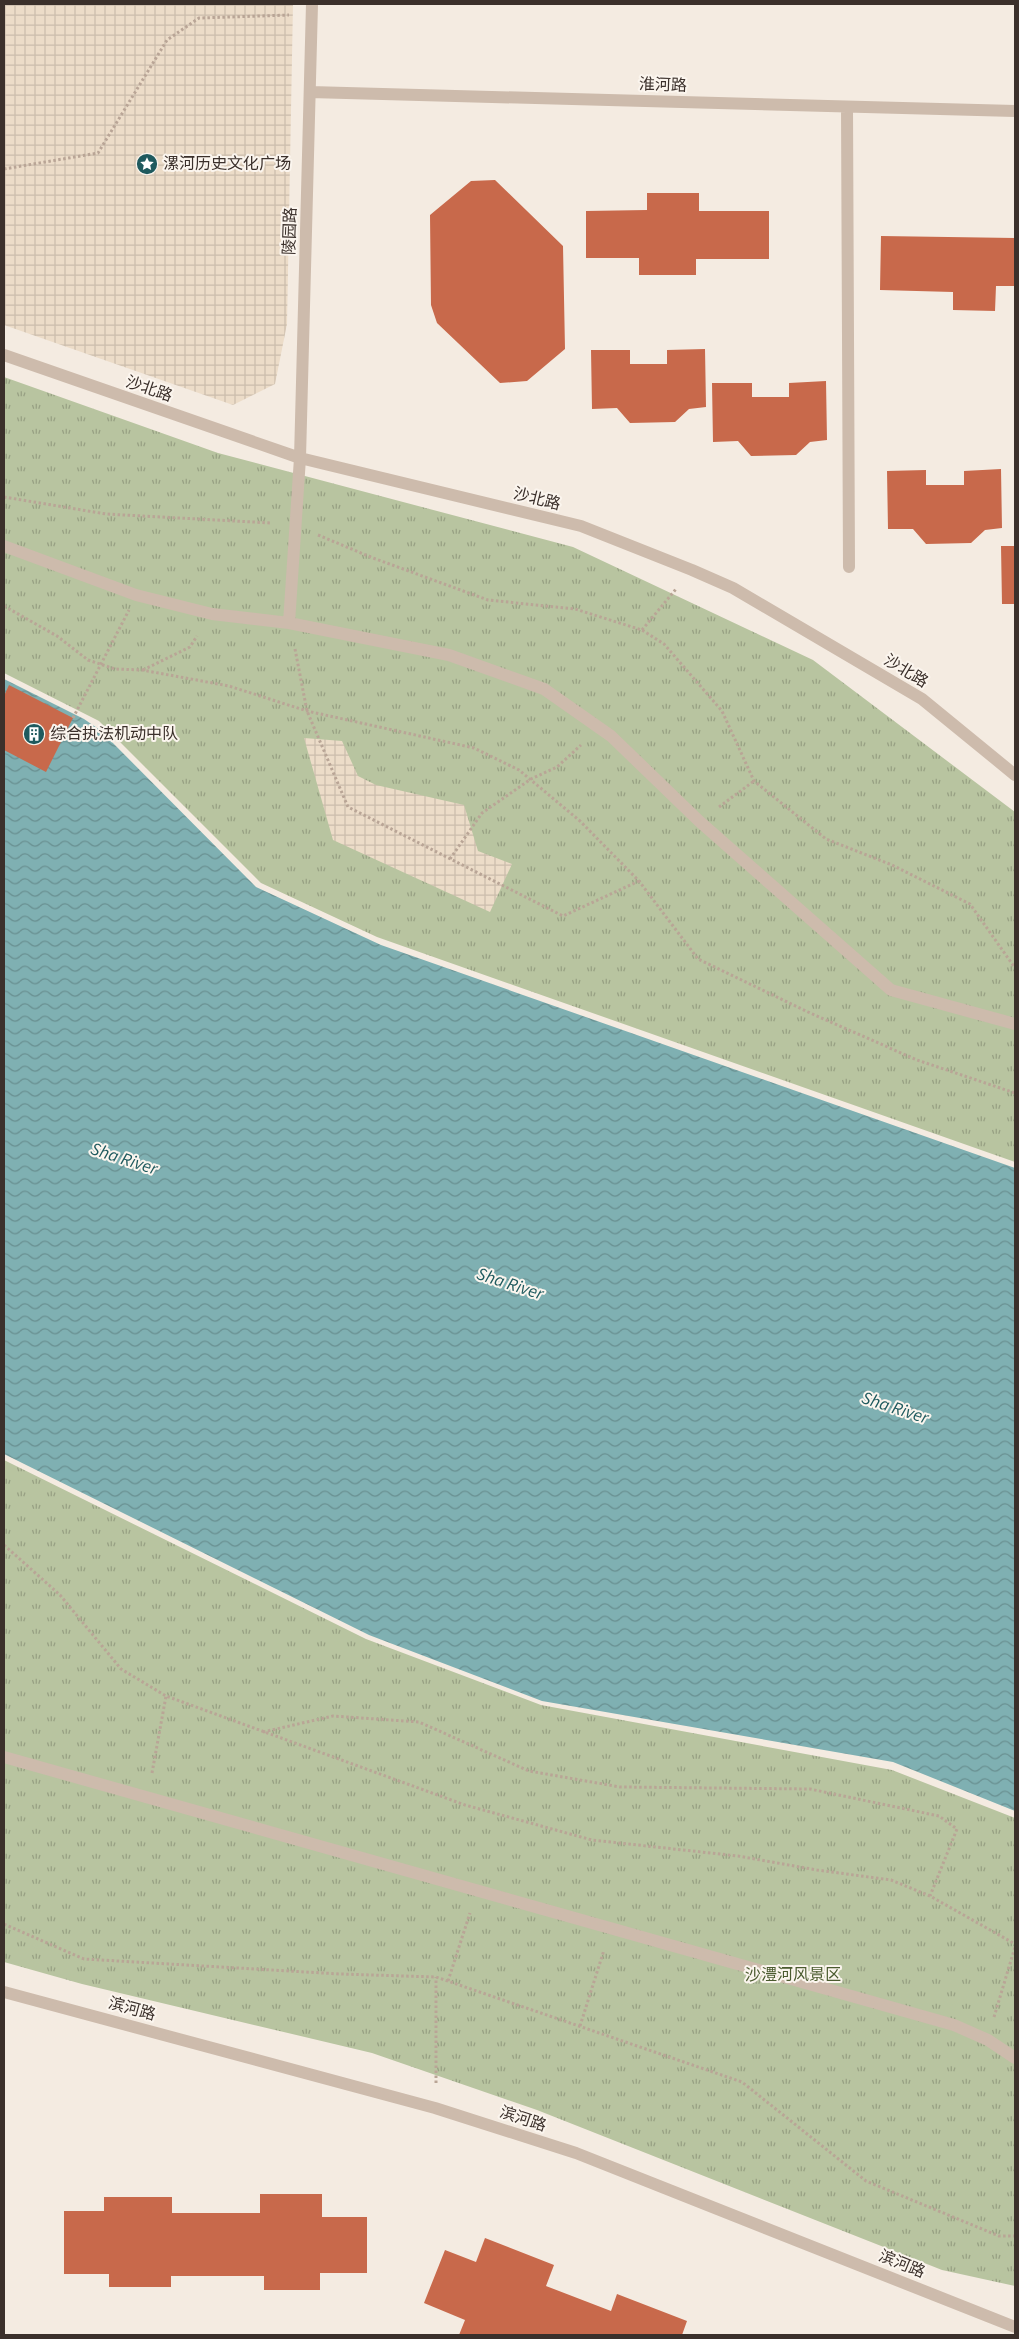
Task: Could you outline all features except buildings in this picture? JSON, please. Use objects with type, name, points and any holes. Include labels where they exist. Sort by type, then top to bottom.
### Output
[{"type":"street","name":"陵园路","points":[[289,624],[300,458],[312,9]]},
{"type":"street","name":"淮河路","points":[[310,92],[1015,111]]},
{"type":"street","points":[[847,107],[849,568]]},
{"type":"street","name":"沙北路","points":[[4,355],[300,458],[581,526],[692,570],[733,588],[922,699],[1015,775]]},
{"type":"street","points":[[4,546],[136,595],[212,614],[289,624],[449,655],[544,689],[611,736],[699,821],[891,990],[1015,1024]]},
{"type":"street","points":[[4,1757],[954,2024],[988,2040],[1015,2058]]},
{"type":"street","name":"滨河路","points":[[4,1992],[435,2108],[576,2153],[1015,2327]]},
{"type":"path","points":[[4,168],[98,153],[167,40],[199,18],[312,9]]},
{"type":"path","points":[[642,630],[692,570]]},
{"type":"path","points":[[4,606],[57,636],[88,660],[115,669],[142,670],[228,686],[307,711],[474,748],[518,770],[580,821],[639,881],[698,959],[808,1012],[917,1060],[1015,1093]]},
{"type":"path","points":[[73,718],[129,610]]},
{"type":"path","points":[[142,670],[190,647],[212,614]]},
{"type":"path","points":[[289,624],[307,711],[348,807],[563,916],[639,881]]},
{"type":"path","points":[[450,858],[482,814],[531,779],[557,767],[600,728]]},
{"type":"path","points":[[699,821],[754,780]]},
{"type":"path","points":[[4,1545],[60,1595],[121,1669],[166,1696],[465,1805],[592,1840],[738,1856],[817,1870],[891,1880],[930,1896],[1015,1945],[988,2040]]},
{"type":"path","points":[[147,1798],[166,1696]]},
{"type":"path","points":[[262,1732],[333,1716],[419,1722],[529,1771],[620,1787],[810,1790],[939,1816],[957,1829],[930,1896]]},
{"type":"path","points":[[448,1981],[476,1890]]},
{"type":"path","points":[[4,1924],[84,1959],[340,1974],[436,1977],[742,2082],[866,2181],[1000,2236],[1015,2236]]},
{"type":"path","points":[[580,2026],[611,1928]]},
{"type":"path","points":[[435,2108],[436,1977]]},
{"type":"green space","points":[[4,377],[218,453],[573,547],[813,660],[1015,812],[1015,1162],[377,937],[261,883],[99,721],[4,673]]},
{"type":"green space","name":"沙澧河风景区","points":[[4,1460],[366,1639],[541,1705],[892,1770],[1015,1818],[1015,2286],[942,2270],[537,2110],[372,2053],[82,1984],[4,1962]]},
{"type":"shaded area","name":"漯河历史文化广场","points":[[4,4],[293,4],[287,324],[275,384],[233,405],[4,325]]},
{"type":"shaded area","points":[[304,738],[342,741],[358,776],[376,785],[464,805],[478,851],[512,864],[490,912],[333,840]]},
{"type":"water","name":"Sha River","points":[[4,679],[84,719],[100,730],[256,887],[381,945],[1015,1168],[1015,1811],[893,1762],[542,1701],[369,1635],[4,1454]]},
{"type":"place","name":"漯河历史文化广场","points":[[147,164]]},
{"type":"place","name":"综合执法机动中队","points":[[34,734]]}]
